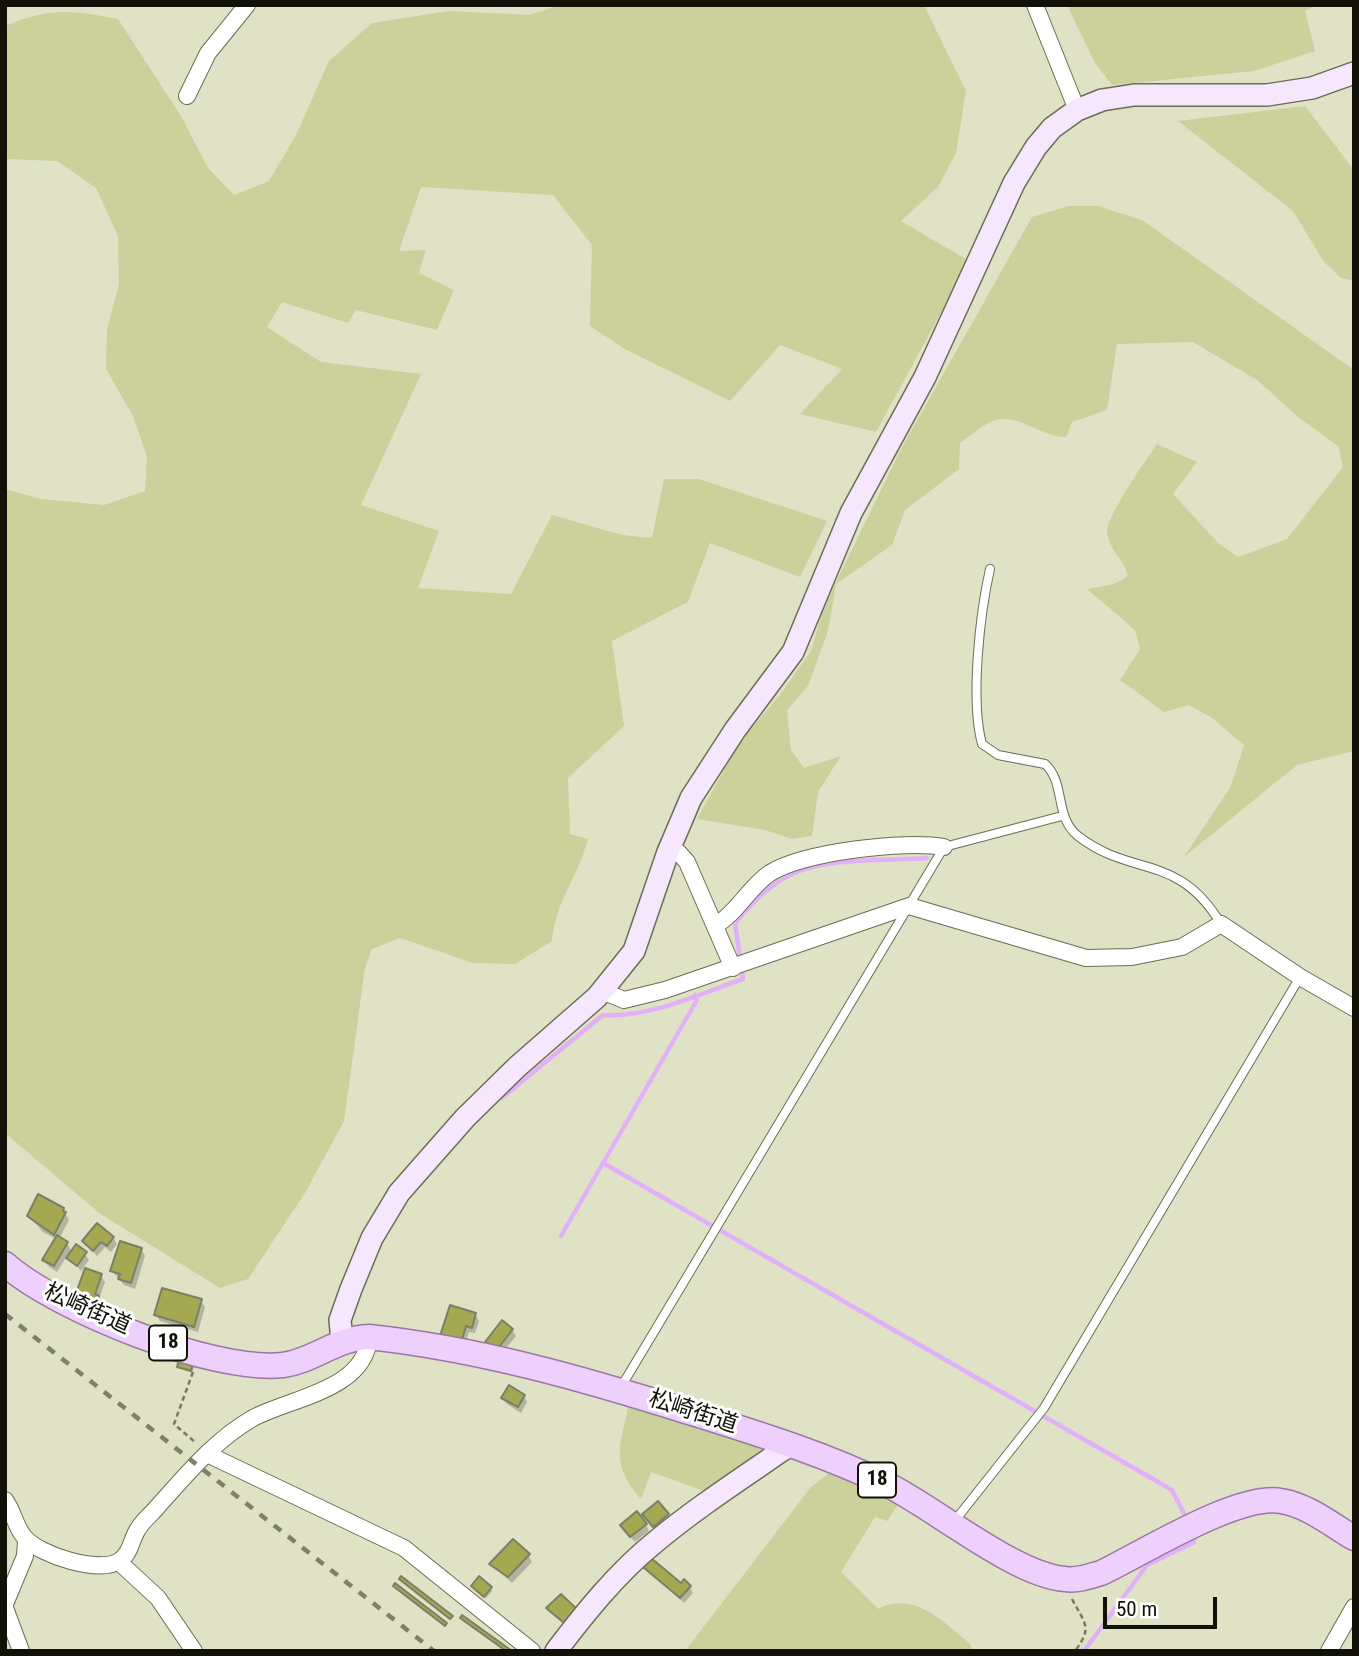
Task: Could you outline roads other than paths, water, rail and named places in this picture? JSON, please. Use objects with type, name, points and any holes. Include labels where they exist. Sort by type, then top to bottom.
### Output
[{"type":"main road","name":"松崎街道","points":[[5,1264],[37,1289],[73,1308],[200,1352],[261,1365],[286,1364],[342,1341],[369,1337],[525,1363],[620,1390],[790,1445],[890,1486],[1037,1572],[1068,1580],[1101,1573],[1230,1509],[1255,1502],[1283,1501],[1298,1506],[1354,1538]]},
{"type":"street","points":[[187,96],[208,53],[247,5]]},
{"type":"street","points":[[1035,5],[1077,110]]},
{"type":"street","points":[[342,1341],[340,1320],[351,1289],[372,1238],[399,1193],[465,1118],[517,1067],[603,991],[634,951],[668,852],[691,798],[710,766],[793,652],[851,513],[925,377],[1014,183],[1052,128],[1077,110],[1102,100],[1134,95],[1267,95],[1312,88],[1354,73]]},
{"type":"street","points":[[716,925],[755,886],[782,867],[811,858],[887,846],[944,847]]},
{"type":"street","points":[[668,852],[679,853],[687,862],[733,968]]},
{"type":"street","points":[[603,991],[624,1000],[733,968],[909,906],[1086,958],[1132,957],[1182,947],[1221,924],[1300,977],[1354,1008]]},
{"type":"street","points":[[26,1540],[66,1559],[92,1567],[119,1562],[128,1553],[138,1529],[207,1454],[251,1420],[326,1389],[344,1377],[365,1359],[369,1337]]},
{"type":"street","points":[[556,1651],[616,1580],[653,1544],[732,1482],[790,1445]]},
{"type":"street","points":[[207,1454],[404,1548],[532,1651]]},
{"type":"street","points":[[5,1500],[26,1540],[25,1556],[5,1606],[22,1651]]},
{"type":"street","points":[[119,1562],[159,1598],[194,1651]]},
{"type":"street","points":[[1329,1651],[1354,1607]]},
{"type":"lane","points":[[990,569],[979,650],[979,723],[982,744],[998,755],[1045,764],[1054,777],[1062,816],[1078,836],[1105,852],[1166,872],[1190,884],[1221,924]]},
{"type":"lane","points":[[620,1390],[944,847],[1062,816]]},
{"type":"lane","points":[[953,1523],[1044,1408],[1300,977]]},
{"type":"waterway","points":[[503,1097],[603,1015],[656,1009],[743,979],[735,923],[761,896],[784,878],[806,869],[840,862],[927,858]]},
{"type":"waterway","points":[[561,1236],[697,1000],[695,995]]},
{"type":"waterway","points":[[603,1163],[1172,1490],[1187,1519]]},
{"type":"waterway","points":[[1084,1651],[1147,1565],[1194,1542],[1194,1533]]},
{"type":"railway","points":[[5,1314],[434,1651]]}]
